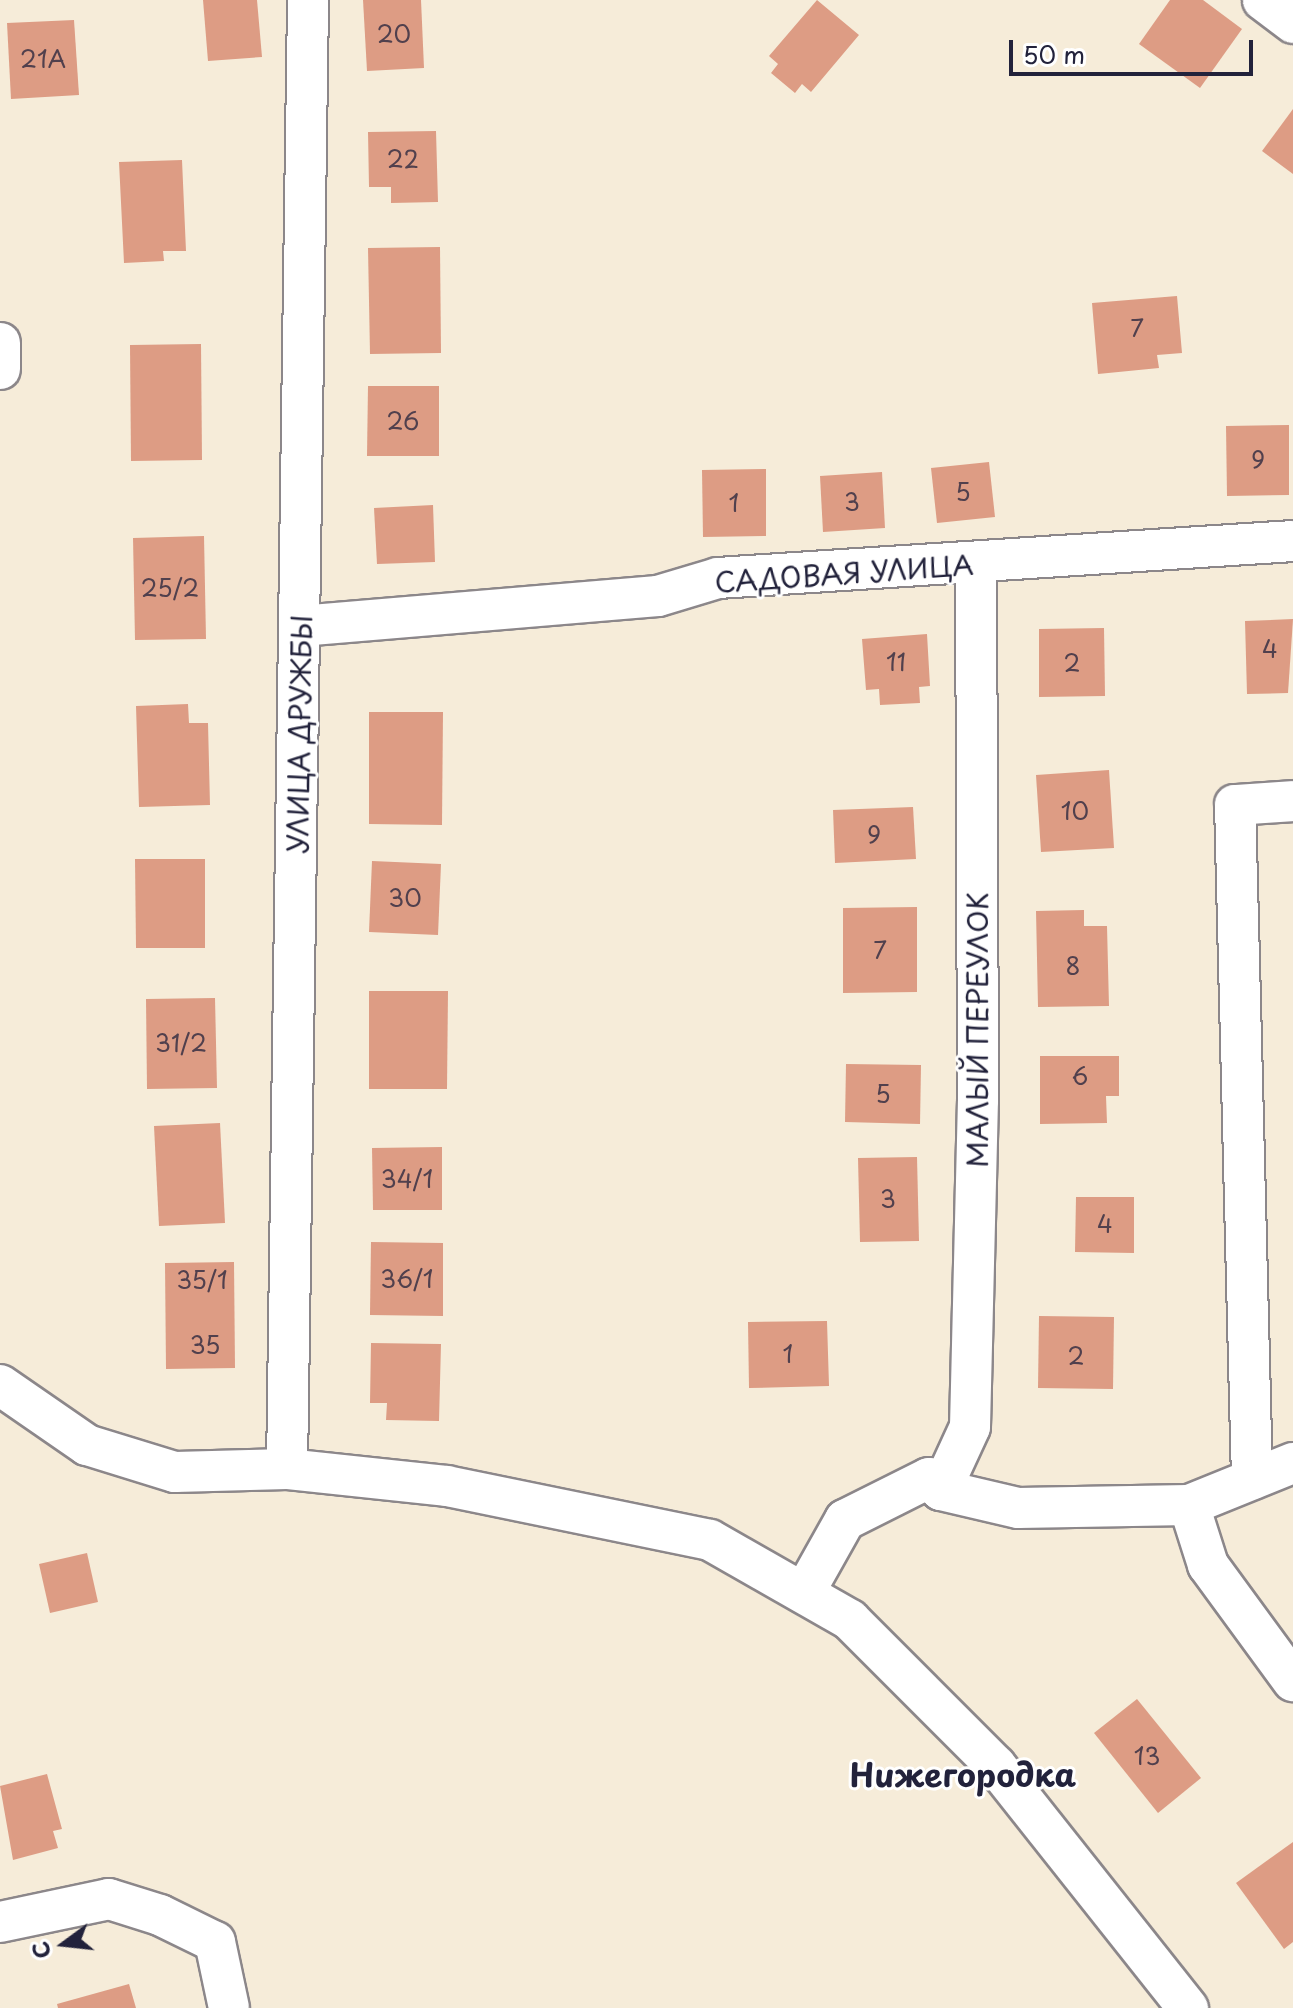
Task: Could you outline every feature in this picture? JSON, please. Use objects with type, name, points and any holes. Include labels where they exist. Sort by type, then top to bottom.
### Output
[{"type":"street","name":"УЛИЦА ДРУЖБЫ","points":[[287,1469],[308,0]]},
{"type":"street","points":[[1263,0],[1293,23]]},
{"type":"street","points":[[0,343],[0,369]]},
{"type":"street","name":"САДОВАЯ УЛИЦА","points":[[300,626],[658,596],[718,578],[976,564],[1293,541]]},
{"type":"street","name":"МАЛЫЙ ПЕРЕУЛОК","points":[[941,1490],[970,1427],[978,1100],[976,564]]},
{"type":"street","points":[[1252,1479],[1235,805],[1293,801]]},
{"type":"street","points":[[0,1385],[87,1445],[175,1472],[287,1469],[447,1486],[710,1540],[850,1620],[996,1766],[1188,2008]]},
{"type":"street","points":[[804,1593],[845,1520],[929,1478],[941,1490],[1018,1508],[1189,1505],[1293,1463]]},
{"type":"street","points":[[1189,1505],[1208,1565],[1293,1681]]},
{"type":"street","points":[[0,1922],[109,1899],[160,1915],[215,1942],[229,2008]]},
{"type":"building","points":[[203,0],[257,0],[262,57],[208,61]]},
{"type":"building","points":[[363,0],[421,0],[424,68],[367,71]]},
{"type":"building","points":[[817,0],[859,35],[811,92],[802,84],[795,93],[771,73],[778,64],[769,56]]},
{"type":"building","points":[[1170,0],[1203,0],[1242,29],[1200,88],[1139,44]]},
{"type":"building","points":[[74,20],[79,95],[11,99],[7,23]]},
{"type":"building","points":[[1293,109],[1293,174],[1262,151]]},
{"type":"building","points":[[436,131],[438,202],[391,203],[391,187],[369,187],[368,132]]},
{"type":"building","points":[[182,160],[186,251],[163,251],[164,261],[124,263],[119,162]]},
{"type":"building","points":[[440,247],[441,353],[370,354],[368,248]]},
{"type":"building","points":[[1177,296],[1182,353],[1157,355],[1159,368],[1098,374],[1092,303]]},
{"type":"building","points":[[201,344],[202,460],[131,461],[130,345]]},
{"type":"building","points":[[368,386],[439,386],[439,456],[367,456]]},
{"type":"building","points":[[1289,425],[1289,495],[1227,496],[1226,426]]},
{"type":"building","points":[[989,462],[995,517],[937,523],[931,468]]},
{"type":"building","points":[[766,469],[766,536],[703,537],[702,470]]},
{"type":"building","points":[[882,472],[885,528],[823,532],[820,476]]},
{"type":"building","points":[[433,505],[435,562],[377,564],[374,508]]},
{"type":"building","points":[[204,536],[206,639],[135,640],[133,538]]},
{"type":"building","points":[[1293,619],[1288,693],[1247,694],[1245,621]]},
{"type":"building","points":[[1104,628],[1105,696],[1039,697],[1039,629]]},
{"type":"building","points":[[927,634],[930,686],[919,687],[920,703],[880,705],[879,689],[866,690],[862,639]]},
{"type":"building","points":[[188,704],[189,723],[208,723],[210,805],[139,807],[136,706]]},
{"type":"building","points":[[369,712],[443,712],[442,825],[369,824]]},
{"type":"building","points":[[1109,770],[1114,848],[1041,852],[1036,775]]},
{"type":"building","points":[[913,807],[916,859],[835,863],[833,810]]},
{"type":"building","points":[[135,859],[205,859],[205,948],[136,948]]},
{"type":"building","points":[[372,861],[441,864],[438,935],[369,932]]},
{"type":"building","points":[[917,907],[917,992],[843,993],[843,908]]},
{"type":"building","points":[[1084,910],[1084,926],[1107,926],[1109,1006],[1038,1007],[1036,911]]},
{"type":"building","points":[[369,991],[448,991],[447,1089],[369,1089]]},
{"type":"building","points":[[215,998],[217,1088],[147,1089],[146,999]]},
{"type":"building","points":[[1040,1056],[1119,1056],[1119,1096],[1106,1096],[1107,1123],[1040,1124]]},
{"type":"building","points":[[846,1064],[921,1065],[920,1124],[845,1122]]},
{"type":"building","points":[[220,1123],[225,1223],[159,1226],[154,1126]]},
{"type":"building","points":[[442,1147],[442,1210],[373,1210],[372,1148]]},
{"type":"building","points":[[917,1157],[919,1241],[860,1242],[858,1158]]},
{"type":"building","points":[[1076,1197],[1134,1197],[1134,1253],[1075,1252]]},
{"type":"building","points":[[371,1242],[443,1243],[443,1316],[370,1315]]},
{"type":"building","points":[[234,1262],[235,1368],[166,1369],[165,1263]]},
{"type":"building","points":[[1039,1316],[1114,1317],[1113,1389],[1038,1388]]},
{"type":"building","points":[[827,1321],[829,1386],[749,1388],[748,1322]]},
{"type":"building","points":[[371,1343],[441,1344],[439,1421],[386,1420],[387,1403],[370,1403]]},
{"type":"building","points":[[87,1553],[98,1602],[50,1613],[39,1564]]},
{"type":"building","points":[[1137,1699],[1201,1778],[1158,1813],[1094,1733]]},
{"type":"building","points":[[47,1774],[62,1829],[53,1831],[58,1848],[13,1860],[0,1786]]},
{"type":"building","points":[[1293,1842],[1293,1942],[1284,1949],[1236,1883]]},
{"type":"building","points":[[129,1984],[136,2008],[58,2008],[57,2004]]},
{"type":"district","name":"Нижегородка","points":[[963,1774]]}]
